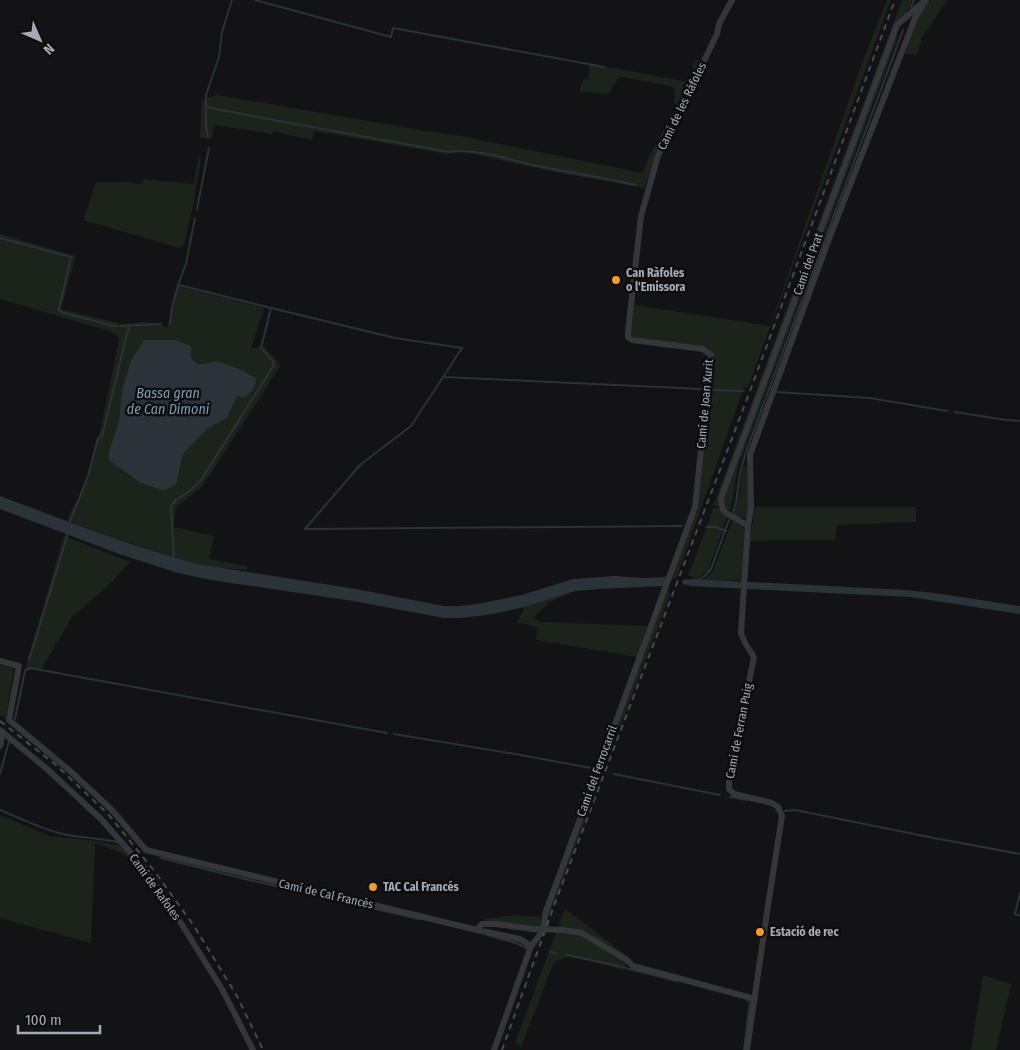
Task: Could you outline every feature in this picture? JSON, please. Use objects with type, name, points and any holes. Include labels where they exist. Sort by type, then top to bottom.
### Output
[{"type":"street","name":"Camí de les Ràfoles","points":[[641,216],[658,156],[732,0]]},
{"type":"street","name":"Camí del Prat","points":[[748,526],[726,514],[722,507],[721,498],[897,25],[925,0]]},
{"type":"street","name":"Camí de Ferran Puig","points":[[747,1050],[782,816],[778,808],[772,803],[734,794],[729,789],[729,780],[754,657],[745,643],[742,633],[748,526],[751,508],[750,455],[826,247],[915,18],[925,0]]},
{"type":"street","name":"Camí de Joan Xurit","points":[[641,216],[628,337],[641,342],[703,349],[711,356],[695,507],[663,594]]},
{"type":"street","name":"Camí del Ferrocarril","points":[[494,1050],[531,946],[542,933],[545,914],[663,594]]},
{"type":"street","name":"Camí de Cal Francès","points":[[0,661],[20,666],[9,720],[111,809],[146,850],[477,930],[482,924],[496,924],[582,933],[627,960],[633,966],[755,999]]},
{"type":"street","points":[[0,746],[2,731]]},
{"type":"street","name":"Camí de Rafoles","points":[[2,731],[101,819],[145,870],[174,912],[222,989],[253,1050]]},
{"type":"street","points":[[477,930],[520,939],[531,946]]},
{"type":"shaded area","points":[[887,0],[891,0],[748,387],[744,387],[676,579],[672,578],[697,506],[713,354],[707,347],[634,339],[629,331],[635,305],[770,326],[862,63]]},
{"type":"shaded area","points":[[902,0],[912,0],[907,13],[896,23],[892,43],[899,34],[739,464],[730,510],[713,506]]},
{"type":"shaded area","points":[[931,0],[947,0],[922,38],[917,55],[906,54],[903,52],[914,24],[925,5]]},
{"type":"shaded area","points":[[695,60],[700,60],[678,105],[674,103],[675,89],[670,86],[623,77],[618,79],[608,94],[579,92],[583,80],[589,78],[589,63],[688,82]]},
{"type":"shaded area","points":[[217,95],[461,136],[643,173],[649,157],[665,128],[668,128],[644,188],[554,172],[460,151],[447,154],[314,131],[312,140],[276,132],[271,134],[216,125],[213,127],[212,138],[200,138],[202,100]]},
{"type":"shaded area","points":[[200,153],[201,158],[194,201],[184,245],[180,248],[83,220],[96,182],[142,184],[144,179],[193,184]]},
{"type":"shaded area","points":[[0,234],[76,256],[61,309],[122,324],[144,322],[167,327],[177,286],[264,308],[251,349],[263,346],[281,365],[202,487],[176,507],[174,527],[214,536],[209,559],[247,566],[247,570],[208,567],[175,558],[78,525],[67,519],[88,480],[119,340],[118,336],[109,331],[0,299]],"holes":[[[144,340],[191,358],[196,363],[201,364],[218,361],[252,375],[239,396],[237,396],[227,418],[207,429],[183,454],[176,485],[163,491],[133,478],[109,456],[119,421],[122,390],[131,360]]]},
{"type":"shaded area","points":[[746,464],[749,506],[746,519],[734,514],[739,497],[742,471]]},
{"type":"shaded area","points":[[755,507],[916,507],[916,522],[837,525],[835,540],[750,541]]},
{"type":"shaded area","points":[[713,508],[719,508],[727,517],[709,569],[695,579],[688,575]]},
{"type":"shaded area","points":[[733,519],[745,529],[741,580],[704,580],[713,571]]},
{"type":"shaded area","points":[[64,536],[130,562],[109,585],[72,617],[41,670],[25,669]]},
{"type":"shaded area","points":[[667,590],[671,592],[548,919],[547,911]]},
{"type":"shaded area","points":[[575,591],[550,602],[533,618],[541,622],[649,626],[637,657],[536,640],[537,627],[517,622],[525,607]]},
{"type":"shaded area","points":[[0,665],[14,668],[6,719],[0,715]]},
{"type":"shaded area","points":[[0,815],[50,836],[121,846],[139,867],[124,854],[95,843],[91,943],[0,918]]},
{"type":"shaded area","points":[[565,909],[628,957],[624,970],[571,956],[554,962],[521,1047],[515,1043]]},
{"type":"shaded area","points":[[514,915],[541,917],[542,926],[520,926],[480,920]]},
{"type":"shaded area","points":[[983,975],[1011,984],[996,1050],[971,1050]]},
{"type":"water","name":"Bassa gran de Can Dimoni","points":[[144,340],[176,340],[191,346],[191,358],[196,363],[218,361],[256,378],[254,387],[245,398],[238,396],[236,398],[227,418],[207,429],[183,454],[176,485],[163,491],[139,482],[110,461],[109,456],[119,421],[122,390],[131,360]]},
{"type":"water","points":[[0,496],[122,541],[197,564],[356,589],[444,606],[477,604],[522,595],[573,579],[615,576],[667,577],[664,586],[575,591],[525,607],[487,615],[444,618],[353,601],[211,580],[178,573],[119,554],[0,509]]},
{"type":"water","points":[[692,579],[935,593],[1020,606],[1020,614],[910,597],[689,586]]},
{"type":"waterway","points":[[208,138],[206,95],[219,57],[222,32],[232,0]]},
{"type":"waterway","points":[[255,0],[391,37],[393,28],[604,67]]},
{"type":"waterway","points":[[911,7],[914,0]]},
{"type":"waterway","points":[[733,512],[745,455],[903,30]]},
{"type":"waterway","points":[[206,107],[449,152],[482,153],[537,166],[636,185]]},
{"type":"waterway","points":[[197,209],[209,148]]},
{"type":"waterway","points":[[170,324],[172,307],[186,264],[195,218]]},
{"type":"waterway","points":[[0,238],[71,257],[59,309]]},
{"type":"waterway","points":[[179,285],[271,308]]},
{"type":"waterway","points":[[174,559],[171,506],[201,480],[274,365],[273,361],[261,348],[271,308],[395,338],[462,348],[411,426],[360,465],[305,529],[682,526]]},
{"type":"waterway","points":[[58,309],[61,312],[117,326]]},
{"type":"waterway","points":[[120,326],[161,324]]},
{"type":"waterway","points":[[128,332],[129,326]]},
{"type":"waterway","points":[[69,524],[88,476],[98,438],[102,436],[127,334]]},
{"type":"waterway","points":[[443,377],[702,389]]},
{"type":"waterway","points":[[712,390],[744,391]]},
{"type":"waterway","points":[[777,392],[870,398],[947,411]]},
{"type":"waterway","points":[[955,412],[1020,421]]},
{"type":"waterway","points":[[698,580],[711,569],[729,520]]},
{"type":"waterway","points":[[706,527],[715,527],[726,531]]},
{"type":"waterway","points":[[29,660],[68,533]]},
{"type":"waterway","points":[[685,582],[697,582]]},
{"type":"waterway","points":[[15,719],[25,671],[30,668],[387,733]]},
{"type":"waterway","points":[[394,734],[591,768]]},
{"type":"waterway","points":[[0,774],[9,741]]},
{"type":"waterway","points":[[614,774],[720,795]]},
{"type":"waterway","points":[[730,797],[747,800]]},
{"type":"waterway","points":[[0,810],[55,832],[117,842]]},
{"type":"waterway","points":[[785,811],[795,810],[1020,854]]},
{"type":"waterway","points":[[161,858],[419,919]]},
{"type":"waterway","points":[[1020,893],[1015,914],[1020,916]]},
{"type":"waterway","points":[[487,935],[527,948]]},
{"type":"waterway","points":[[550,952],[556,953]]},
{"type":"waterway","points":[[566,955],[677,981]]},
{"type":"waterway","points":[[744,1050],[750,1002],[747,1000]]},
{"type":"railway","points":[[502,1050],[555,903],[750,391],[895,0]]},
{"type":"railway","points":[[0,721],[56,765],[108,814],[155,872],[194,926],[237,996],[263,1050]]},
{"type":"place","name":"Can Ràfoles o l'Emissora","points":[[616,280]]},
{"type":"place","name":"TAC Cal Francés","points":[[373,887]]},
{"type":"place","name":"Estació de rec","points":[[760,932]]}]
